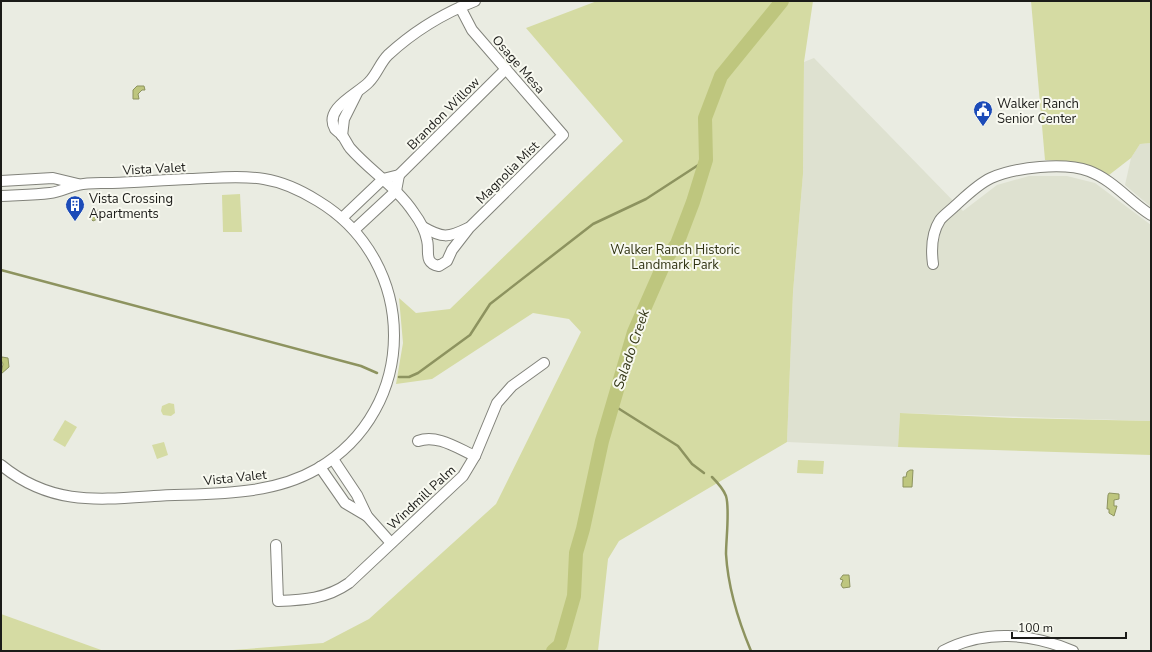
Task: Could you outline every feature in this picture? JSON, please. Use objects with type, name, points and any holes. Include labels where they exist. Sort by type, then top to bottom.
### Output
[{"type":"street","points":[[423,227],[404,199],[351,149],[342,136],[344,119],[357,93],[375,76],[388,55],[439,17],[476,1]]},
{"type":"street","name":"Osage Mesa","points":[[460,7],[472,30],[563,135]]},
{"type":"street","name":"Brandon Willow","points":[[399,175],[506,69]]},
{"type":"street","name":"Magnolia Mist","points":[[423,227],[428,240],[428,259],[431,263],[439,266],[448,261],[452,250],[470,228],[563,135]]},
{"type":"street","points":[[933,264],[931,249],[933,238],[940,220],[970,192],[990,178],[1014,171],[1052,167],[1078,168],[1090,172],[1115,187],[1151,215]]},
{"type":"street","points":[[342,218],[383,179],[399,175],[396,191],[354,230]]},
{"type":"street","name":"Vista Valet","points":[[1,181],[53,178],[78,184],[231,177],[264,179],[280,183],[302,192],[326,206],[342,218],[354,230],[371,253],[388,289],[395,329],[394,345],[388,376],[376,407],[358,434],[333,459],[320,467],[281,484],[248,491],[95,500],[67,498],[42,489],[19,478],[1,465]]},
{"type":"street","name":"Vista Valet","points":[[1,196],[52,193],[78,184]]},
{"type":"street","points":[[361,200],[374,212]]},
{"type":"street","name":"Magnolia Mist","points":[[423,227],[444,236],[456,234],[470,228]]},
{"type":"street","name":"Windmill Palm","points":[[276,545],[278,601],[314,599],[338,591],[349,583],[463,476],[475,456],[497,403],[504,394],[544,363]]},
{"type":"street","points":[[418,441],[424,439],[438,440],[475,456]]},
{"type":"street","points":[[333,459],[350,485],[367,516],[391,543]]},
{"type":"street","points":[[320,467],[350,507],[367,516]]},
{"type":"street","points":[[338,492],[350,485]]},
{"type":"street","points":[[943,651],[976,639],[1005,635],[1034,638],[1073,651]]},
{"type":"shaded area","points":[[814,58],[963,211],[997,185],[1029,176],[1067,176],[1095,183],[1151,225],[1151,421],[900,413],[898,447],[787,442],[793,292],[803,174],[804,62]]},
{"type":"shaded area","points":[[137,86],[144,86],[145,90],[142,90],[138,94],[139,99],[133,99],[133,90]]},
{"type":"shaded area","points":[[1151,143],[1151,207],[1125,185],[1131,158],[1140,144]]},
{"type":"shaded area","points":[[98,210],[103,210],[104,216],[93,221],[90,218],[91,215]]},
{"type":"shaded area","points":[[2,357],[8,358],[9,367],[1,374],[3,364],[1,360]]},
{"type":"shaded area","points":[[913,470],[912,487],[903,487],[903,477],[906,477],[907,472]]},
{"type":"shaded area","points":[[1109,493],[1119,494],[1119,499],[1114,500],[1114,506],[1117,506],[1114,516],[1109,513],[1109,509],[1107,509]]},
{"type":"shaded area","points":[[843,575],[849,575],[850,587],[843,588],[841,585],[843,580],[840,579]]},
{"type":"green space","name":"Walker Ranch Historic Landmark Park","points":[[597,1],[813,1],[804,62],[803,174],[793,292],[787,442],[619,541],[608,559],[598,651],[220,651],[323,643],[369,619],[496,504],[581,332],[569,319],[533,313],[432,379],[396,384],[403,343],[399,298],[416,313],[450,309],[623,141],[526,28]]},
{"type":"green space","points":[[1031,1],[1151,1],[1151,143],[1140,144],[1131,158],[1109,175],[1078,164],[1045,160]]},
{"type":"green space","points":[[240,194],[242,232],[223,232],[222,195]]},
{"type":"green space","points":[[169,403],[174,404],[175,413],[171,416],[163,415],[161,411],[162,406]]},
{"type":"green space","points":[[900,413],[1013,418],[1151,421],[1151,455],[898,447]]},
{"type":"green space","points":[[65,420],[77,427],[65,447],[53,440]]},
{"type":"green space","points":[[164,442],[168,455],[157,459],[152,445]]},
{"type":"green space","points":[[798,460],[824,461],[823,474],[797,473]]},
{"type":"green space","points":[[1,614],[104,651],[1,651]]},
{"type":"waterway","name":"Salado Creek","points":[[553,651],[560,645],[574,596],[576,553],[583,529],[602,441],[634,332],[667,257],[677,244],[693,202],[706,160],[705,118],[721,76],[782,1]]},
{"type":"waterway","points":[[399,377],[409,377],[418,373],[470,335],[490,304],[593,224],[646,199],[706,160]]},
{"type":"waterway","points":[[1,270],[361,366],[377,373]]},
{"type":"waterway","points":[[613,405],[678,446],[692,464],[704,473]]},
{"type":"waterway","points":[[712,477],[722,488],[726,496],[728,516],[726,554],[727,567],[731,591],[738,616],[751,651]]},
{"type":"place","name":"Walker Ranch Senior Center","points":[[983,127]]},
{"type":"place","name":"Vista Crossing Apartments","points":[[75,222]]}]
